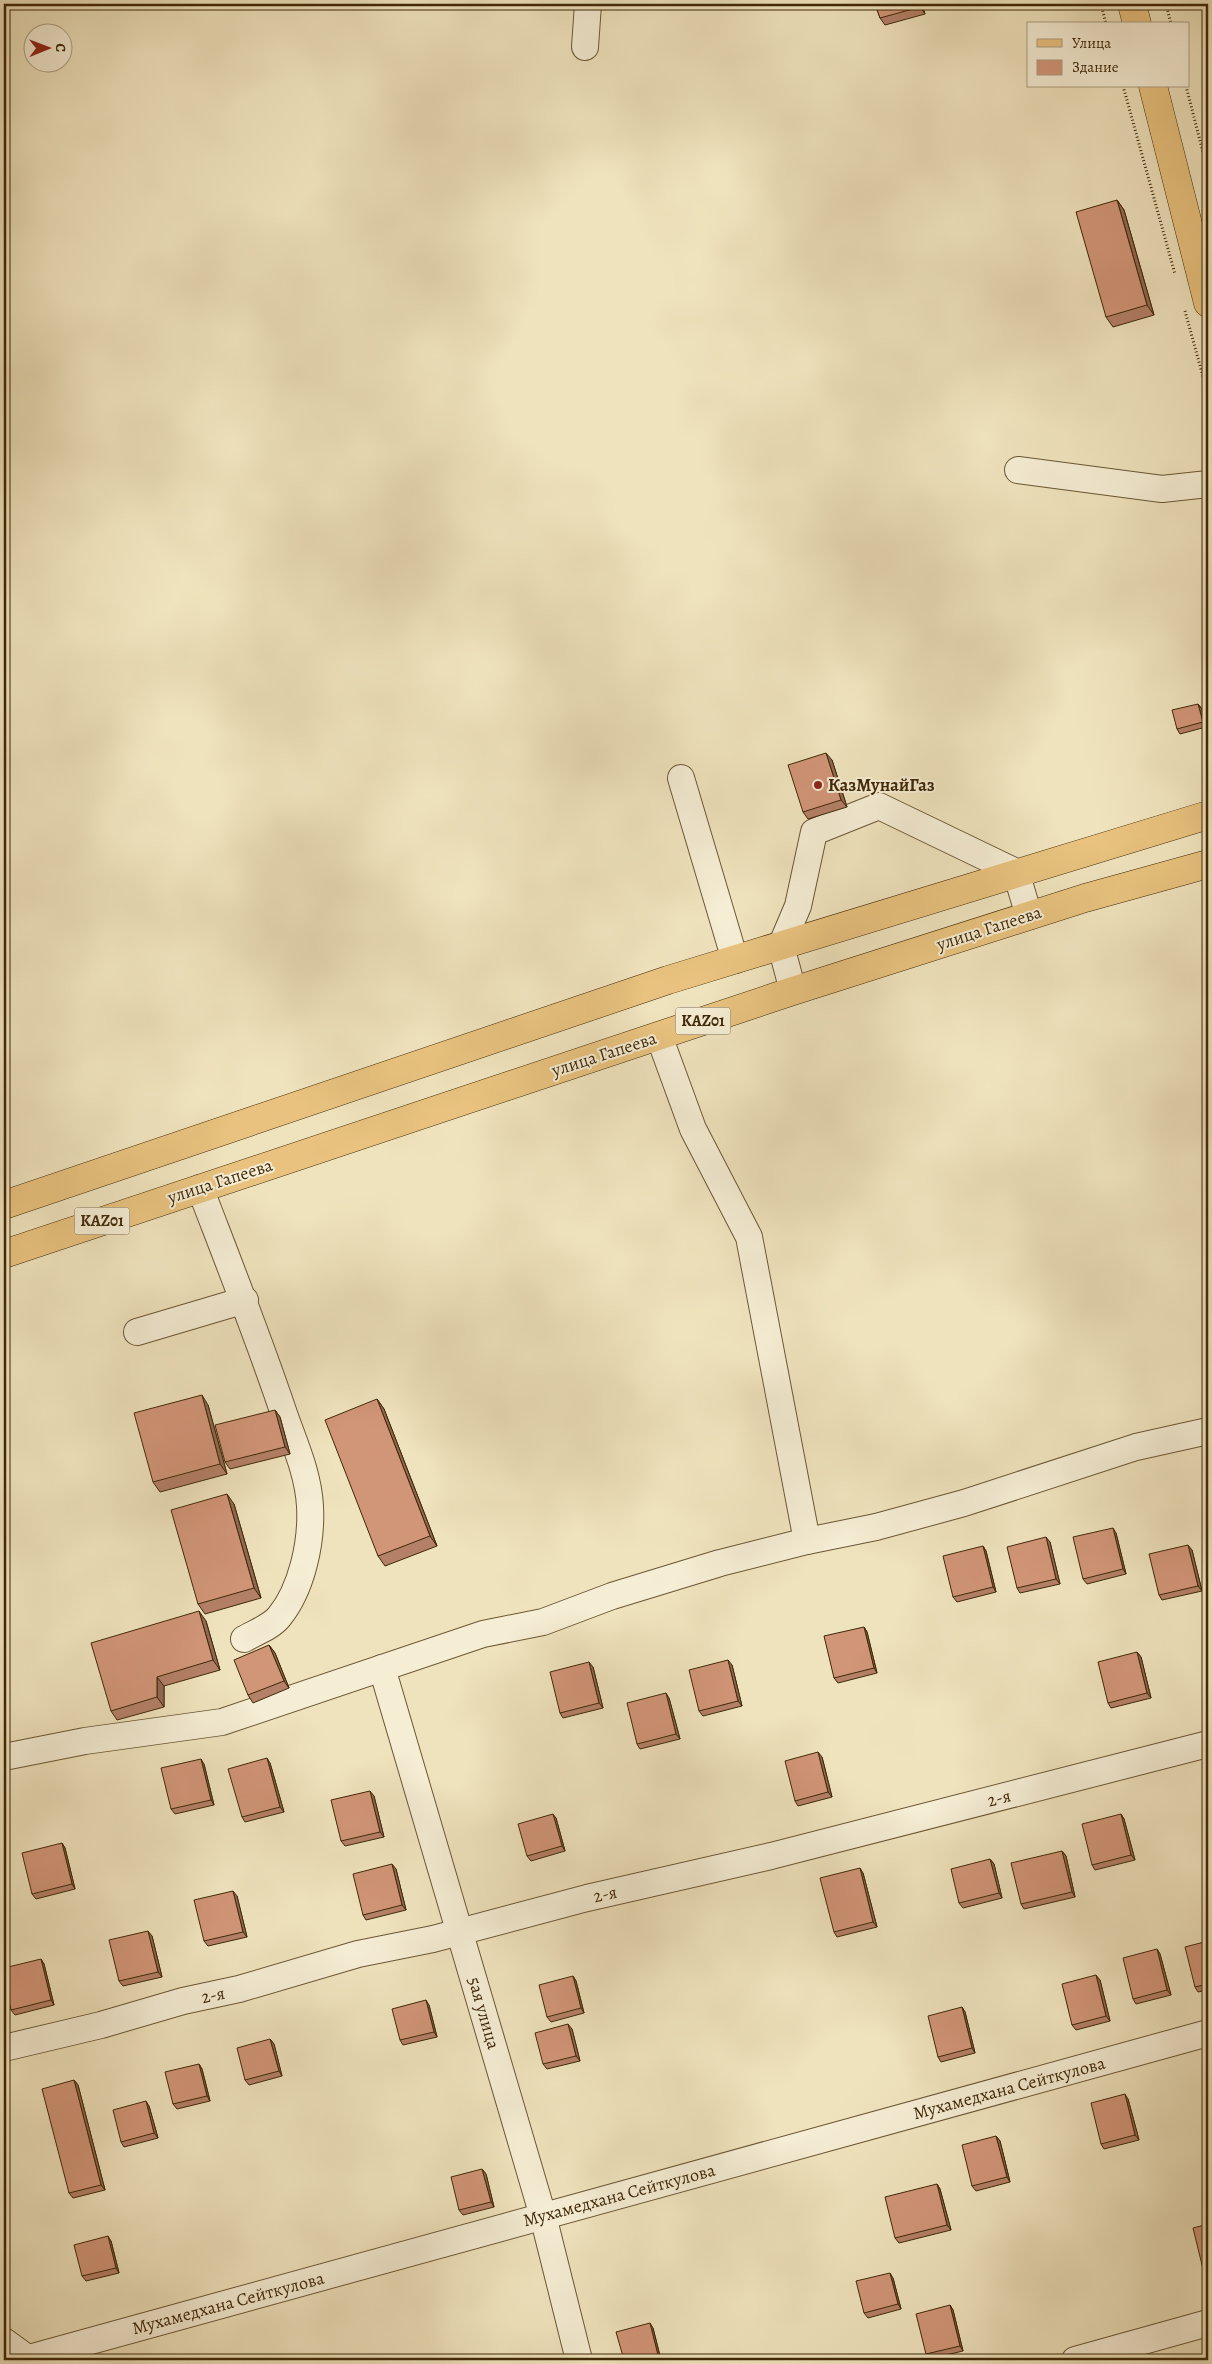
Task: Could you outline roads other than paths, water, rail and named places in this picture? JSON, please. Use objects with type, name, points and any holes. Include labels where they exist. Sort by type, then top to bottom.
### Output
[{"type":"main road","points":[[1132,4],[1136,22]]},
{"type":"main road","points":[[1154,88],[1208,303]]},
{"type":"main road","name":"KАZ01","points":[[4,1205],[658,984],[1016,872],[1208,815]]},
{"type":"main road","name":"улица Гапеева","points":[[4,1254],[793,991],[1029,916],[1208,864]]},
{"type":"street","points":[[585,47],[588,4]]},
{"type":"street","points":[[1018,470],[1162,489],[1208,484]]},
{"type":"street","points":[[681,778],[735,960]]},
{"type":"street","points":[[793,991],[782,946],[798,906],[814,832],[879,806],[1016,872],[1029,916]]},
{"type":"street","points":[[659,1036],[693,1128],[748,1237],[807,1541]]},
{"type":"street","points":[[200,1188],[245,1300],[304,1466],[310,1506],[308,1543],[301,1573],[292,1598],[278,1619],[244,1639]]},
{"type":"street","points":[[137,1332],[245,1300]]},
{"type":"street","points":[[4,1757],[85,1741],[222,1722],[483,1634],[543,1622],[612,1596],[720,1563],[807,1541],[876,1527],[964,1503],[1136,1447],[1208,1431]]},
{"type":"street","name":"5ая улица","points":[[382,1668],[543,2216],[578,2360]]},
{"type":"street","name":"2-я","points":[[4,2048],[183,2001],[239,1989],[358,1954],[460,1932],[587,1898],[781,1854],[1208,1744]]},
{"type":"street","name":"Мухамедхана Сейткулова","points":[[30,2359],[1208,2033]]},
{"type":"street","points":[[1075,2360],[1208,2324]]},
{"type":"street","points":[[5,2344],[30,2359]]},
{"type":"place","name":"КазМунайГаз","points":[[818,785]]}]
